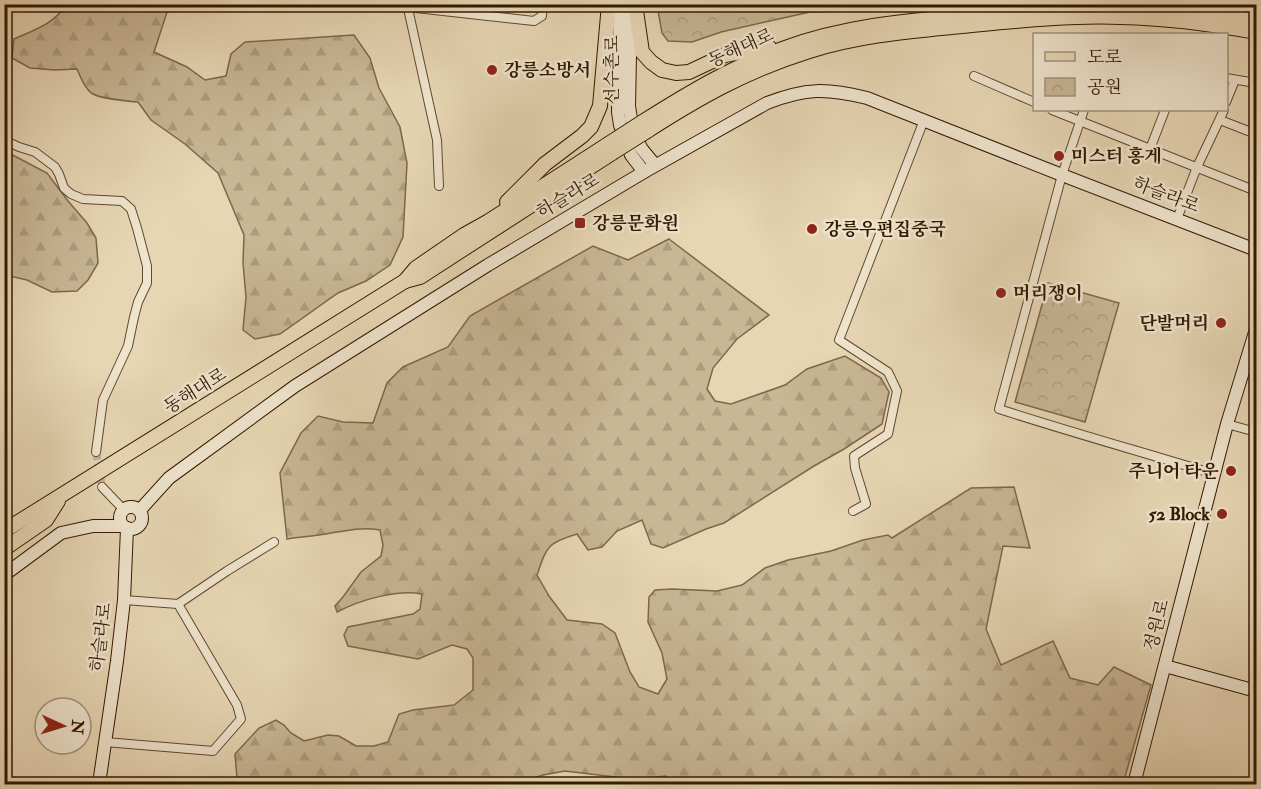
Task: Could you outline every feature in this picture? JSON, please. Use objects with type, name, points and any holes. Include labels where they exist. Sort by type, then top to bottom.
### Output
[{"type":"main road","points":[[489,220],[545,164],[582,136],[596,118],[600,106],[609,4]]},
{"type":"main road","points":[[633,4],[642,52],[662,70],[676,73],[689,72],[725,56],[809,40]]},
{"type":"main road","name":"동해대로","points":[[405,281],[416,268],[464,235],[609,149],[718,76],[755,59],[809,40],[860,27],[908,21],[1083,7],[1163,9],[1257,21]]},
{"type":"main road","name":"동해대로","points":[[644,127],[753,71],[810,50],[873,36],[1033,20],[1099,17],[1165,18],[1257,32]]},
{"type":"main road","name":"동해대로","points":[[4,531],[405,281],[420,277],[609,149]]},
{"type":"main road","points":[[4,520],[61,497]]},
{"type":"main road","points":[[4,549],[46,520],[61,497]]},
{"type":"street","points":[[439,186],[437,140],[407,6],[534,21],[542,16],[543,4]]},
{"type":"street","name":"선수촌로","points":[[620,4],[618,112],[620,125],[631,155],[650,169]]},
{"type":"street","name":"선수촌로","points":[[633,4],[629,106],[632,125],[650,169]]},
{"type":"street","points":[[974,76],[1033,101]]},
{"type":"street","points":[[1228,96],[1231,79],[1257,83]]},
{"type":"street","name":"하슬라로","points":[[140,510],[169,477],[295,386],[488,265],[650,169],[767,103],[807,91],[825,90],[867,98],[1062,176],[1257,250]]},
{"type":"street","points":[[1054,111],[1257,191]]},
{"type":"street","points":[[1084,111],[1062,176],[999,409],[1214,474]]},
{"type":"street","points":[[1150,149],[1165,111]]},
{"type":"street","points":[[1177,219],[1197,167],[1224,111]]},
{"type":"street","points":[[853,511],[866,504],[855,468],[854,456],[888,434],[897,391],[888,372],[839,340],[924,120]]},
{"type":"street","points":[[1220,120],[1257,134]]},
{"type":"street","points":[[4,140],[35,152],[55,167],[64,188],[71,194],[83,199],[122,201],[131,209],[137,228],[147,266],[147,283],[138,302],[128,346],[103,400],[96,452]]},
{"type":"street","name":"정원로","points":[[1134,784],[1227,424],[1257,328]]},
{"type":"street","points":[[1227,424],[1257,432]]},
{"type":"street","points":[[102,487],[123,509]]},
{"type":"street","points":[[4,575],[61,533],[93,526],[135,528],[141,524],[143,517],[140,510],[130,506],[123,509],[120,519],[125,527]]},
{"type":"street","name":"하슬라로","points":[[99,784],[124,600],[125,527]]},
{"type":"street","points":[[124,600],[178,604],[274,542]]},
{"type":"street","points":[[105,742],[213,751],[240,719],[237,705],[178,604]]},
{"type":"street","points":[[1165,666],[1256,687]]},
{"type":"green space","points":[[657,4],[976,5],[937,9],[810,12],[721,32],[692,42],[668,41],[662,33]]},
{"type":"green space","points":[[66,5],[167,5],[168,9],[154,52],[187,67],[205,80],[226,76],[231,54],[245,42],[354,35],[370,58],[379,88],[400,127],[407,163],[403,237],[390,265],[366,281],[338,293],[280,334],[255,339],[243,330],[246,297],[243,263],[244,235],[218,173],[185,144],[151,120],[138,102],[93,94],[85,86],[77,69],[30,68],[12,58],[14,39],[50,22]]},
{"type":"green space","points":[[5,151],[47,173],[87,223],[96,238],[98,263],[88,280],[77,291],[52,292],[27,280],[5,275]]},
{"type":"green space","points":[[669,239],[769,315],[737,339],[713,368],[707,389],[715,401],[731,404],[785,385],[807,369],[845,356],[881,378],[889,392],[882,424],[724,523],[663,548],[651,544],[642,520],[617,531],[602,547],[588,550],[577,534],[554,543],[546,552],[537,575],[567,620],[602,624],[615,633],[630,672],[639,687],[658,694],[667,679],[662,653],[648,622],[649,597],[655,590],[717,591],[742,585],[765,568],[788,560],[831,551],[863,540],[888,535],[892,538],[971,488],[1014,487],[1030,548],[1003,546],[986,629],[1001,665],[1053,641],[1070,678],[1098,685],[1114,667],[1151,685],[1123,784],[668,784],[666,776],[632,779],[565,771],[516,784],[460,784],[445,779],[429,784],[242,784],[237,778],[235,754],[259,728],[276,720],[304,741],[328,735],[339,736],[356,746],[374,746],[388,742],[399,714],[454,705],[473,690],[473,658],[467,649],[452,645],[418,659],[348,646],[344,635],[348,627],[413,614],[420,609],[422,594],[390,594],[356,603],[337,612],[335,606],[361,572],[381,556],[383,545],[380,530],[356,529],[287,539],[280,473],[301,433],[318,416],[343,422],[373,423],[387,383],[403,367],[448,347],[470,316],[593,246],[628,260]]},
{"type":"green space","points":[[1048,283],[1119,303],[1085,422],[1015,402]]},
{"type":"tunnel","points":[[96,452],[102,487]]},
{"type":"place","name":"강릉소방서","points":[[492,70]]},
{"type":"place","name":"미스터 홍게","points":[[1059,156]]},
{"type":"place","name":"강릉문화원","points":[[580,223]]},
{"type":"place","name":"강릉우편집중국","points":[[812,229]]},
{"type":"place","name":"머리쟁이","points":[[1001,293]]},
{"type":"place","name":"단발머리","points":[[1221,323]]},
{"type":"place","name":"주니어 타운","points":[[1231,471]]},
{"type":"place","name":"52 Block","points":[[1222,514]]}]
